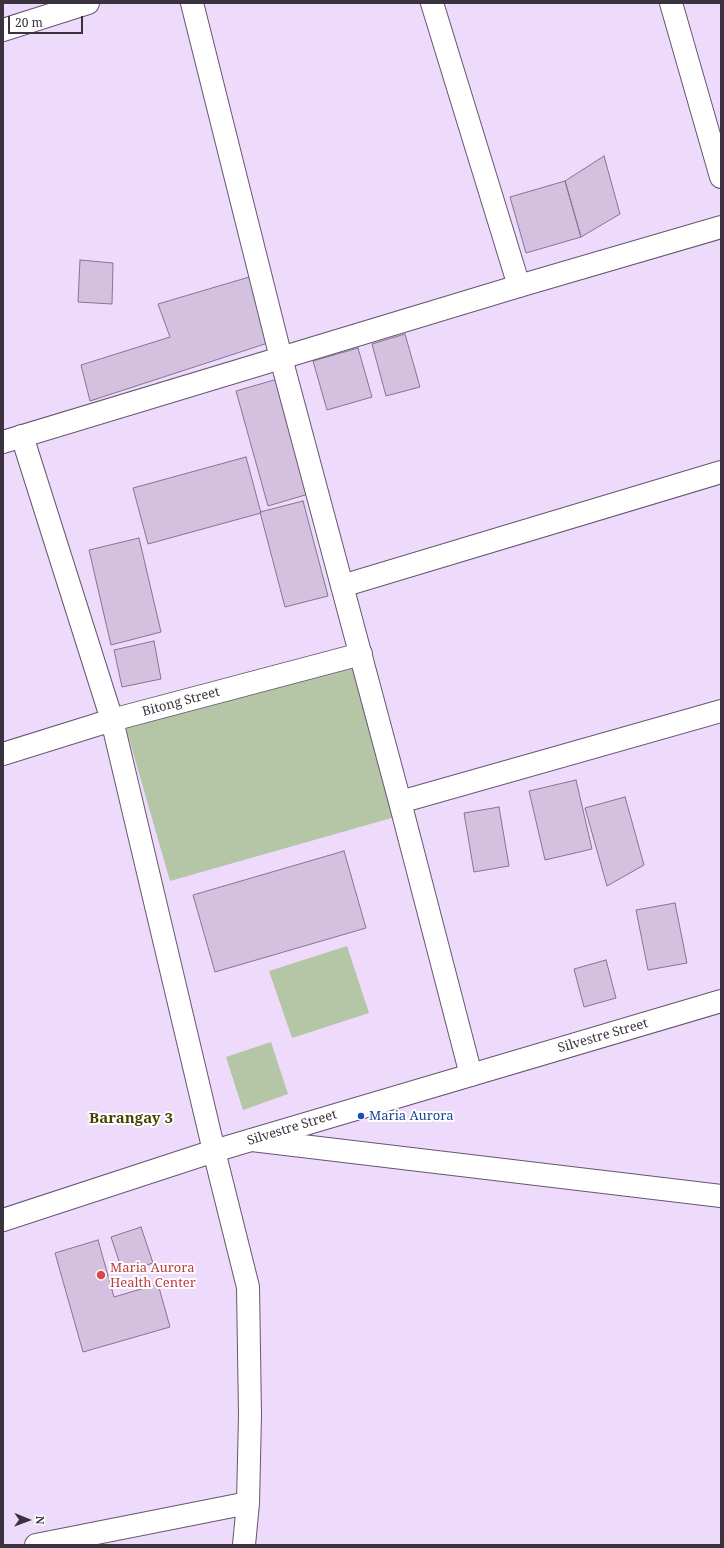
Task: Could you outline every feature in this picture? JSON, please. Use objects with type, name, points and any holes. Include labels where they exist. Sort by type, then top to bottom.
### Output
[{"type":"street","points":[[3,30],[88,3]]},
{"type":"street","points":[[192,3],[282,358],[471,1075]]},
{"type":"street","points":[[432,3],[519,286]]},
{"type":"street","points":[[670,3],[721,177]]},
{"type":"street","points":[[244,1545],[248,1503],[250,1415],[248,1286],[214,1151],[112,720],[12,439],[519,286],[721,227]]},
{"type":"street","points":[[342,586],[721,472]]},
{"type":"street","name":"Bitong Street","points":[[3,754],[112,720],[361,654]]},
{"type":"street","points":[[400,802],[721,711]]},
{"type":"street","name":"Silvestre Street","points":[[3,1220],[214,1151],[721,1001]]},
{"type":"street","points":[[252,1140],[721,1196]]},
{"type":"street","points":[[36,1545],[248,1503]]},
{"type":"green space","points":[[352,663],[395,817],[170,881],[126,728]]},
{"type":"green space","points":[[347,946],[369,1013],[292,1038],[269,971]]},
{"type":"green space","points":[[271,1042],[288,1094],[243,1110],[226,1057]]},
{"type":"building","points":[[604,156],[620,214],[581,237],[565,181]]},
{"type":"building","points":[[565,181],[581,237],[526,253],[510,197]]},
{"type":"building","points":[[80,260],[113,263],[112,304],[78,302]]},
{"type":"building","points":[[256,275],[274,341],[90,401],[81,365],[170,337],[158,304]]},
{"type":"building","points":[[405,334],[420,387],[386,396],[372,344]]},
{"type":"building","points":[[358,348],[372,397],[327,410],[313,361]]},
{"type":"building","points":[[281,378],[312,493],[268,506],[236,391]]},
{"type":"building","points":[[246,457],[261,513],[148,544],[133,488]]},
{"type":"building","points":[[303,501],[328,596],[285,607],[260,512]]},
{"type":"building","points":[[139,538],[161,632],[111,645],[89,550]]},
{"type":"building","points":[[154,641],[161,679],[122,687],[114,650]]},
{"type":"building","points":[[576,780],[592,849],[545,860],[529,791]]},
{"type":"building","points":[[625,797],[644,865],[607,886],[585,808]]},
{"type":"building","points":[[499,807],[509,866],[474,872],[464,813]]},
{"type":"building","points":[[344,851],[366,928],[215,972],[193,895]]},
{"type":"building","points":[[675,903],[687,963],[648,970],[636,910]]},
{"type":"building","points":[[606,960],[616,998],[584,1007],[574,969]]},
{"type":"building","points":[[141,1227],[153,1263],[123,1273],[111,1237]]},
{"type":"building","points":[[98,1240],[114,1297],[158,1284],[170,1327],[83,1352],[55,1253]]},
{"type":"place","name":"Maria Aurora","points":[[361,1116]]},
{"type":"place","name":"Maria Aurora Health Center","points":[[101,1275]]},
{"type":"district","name":"Barangay 3","points":[[131,1119]]}]
